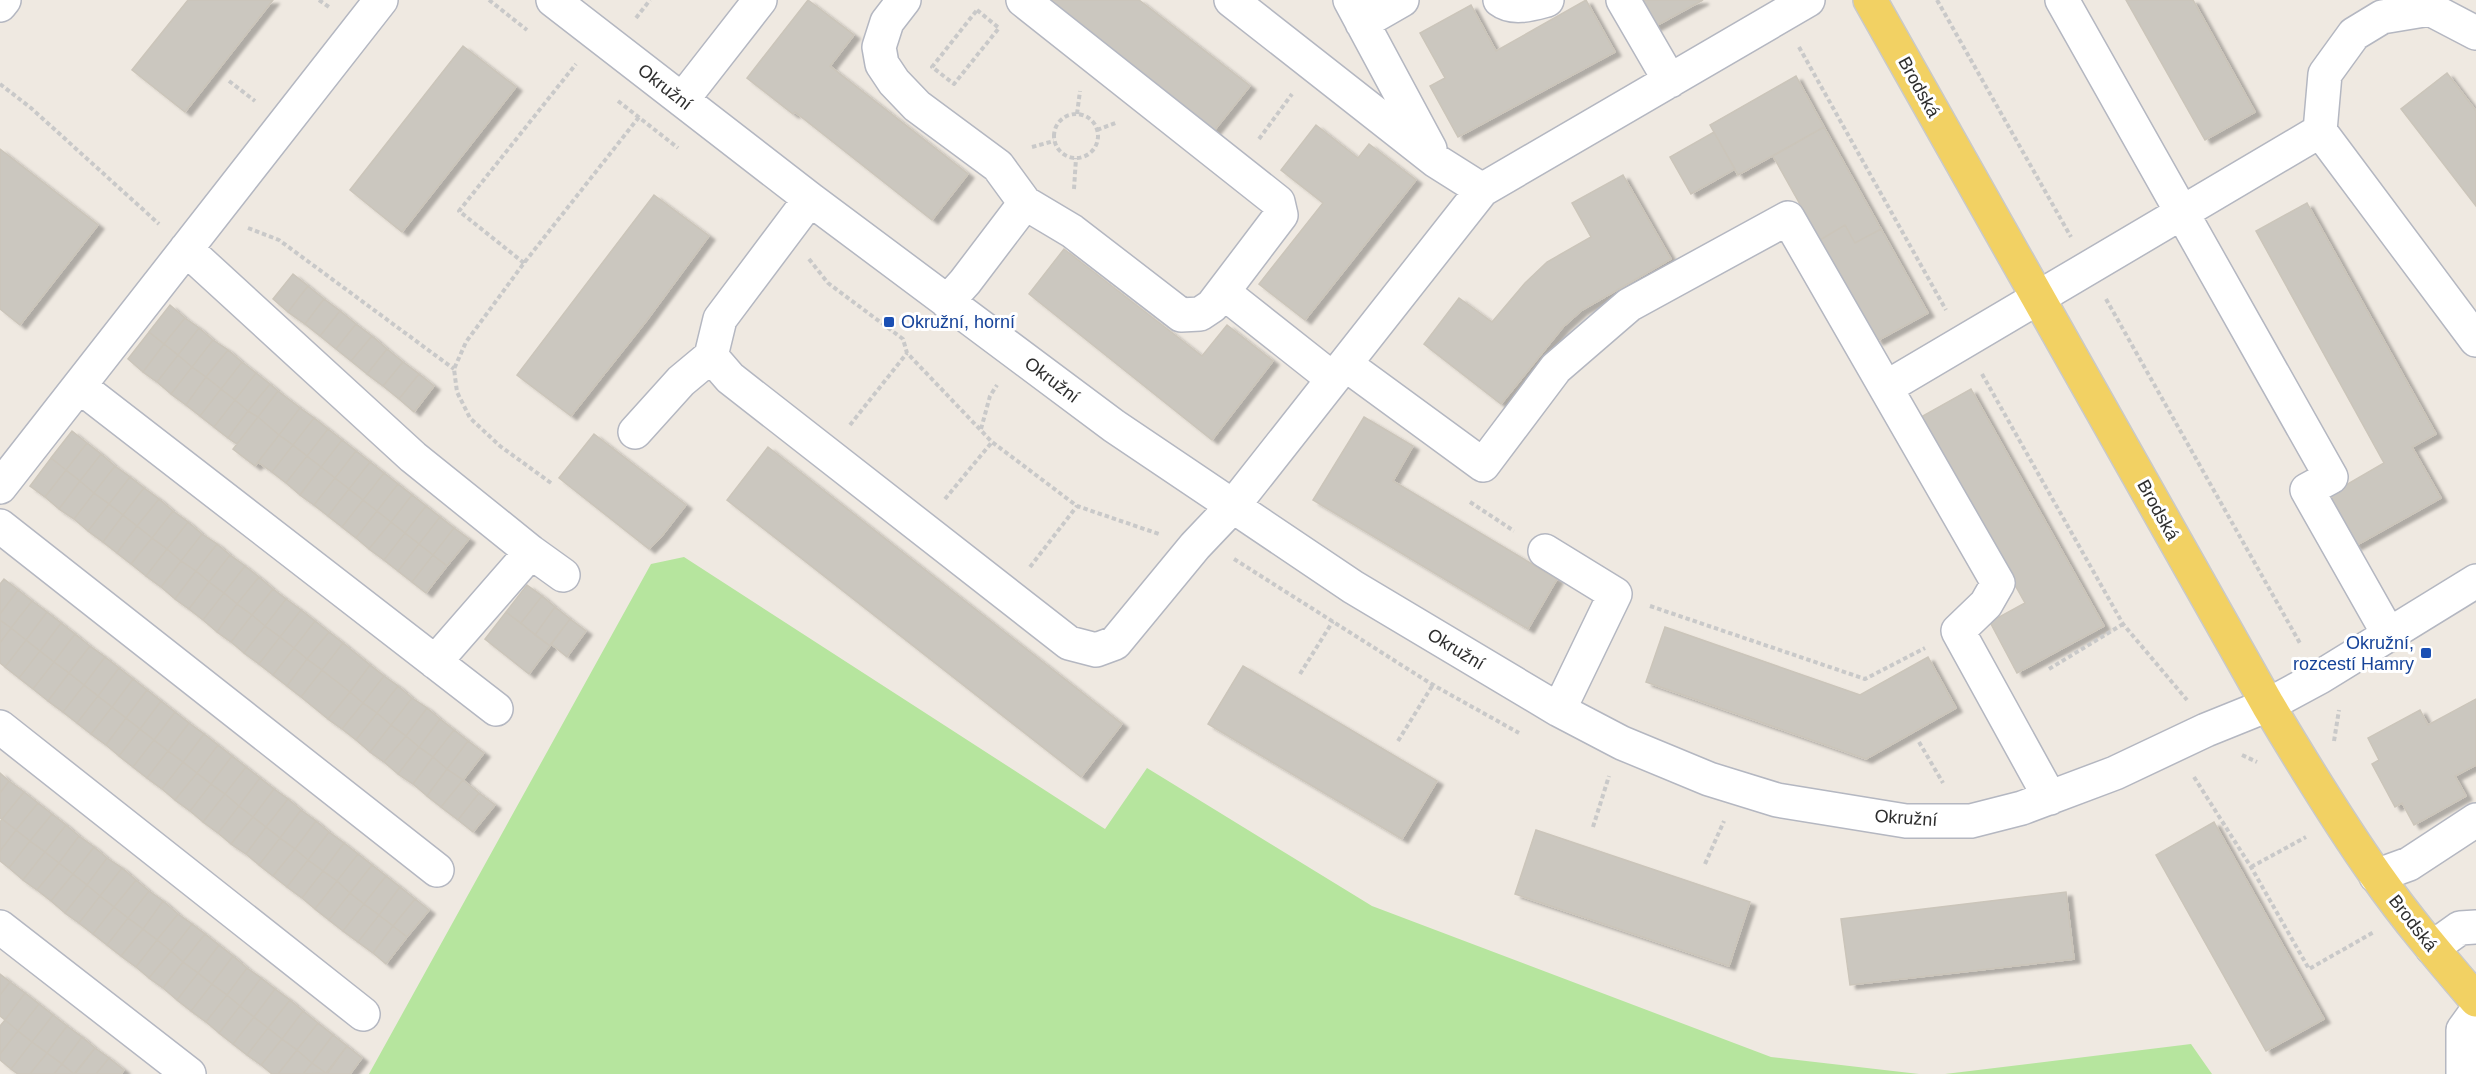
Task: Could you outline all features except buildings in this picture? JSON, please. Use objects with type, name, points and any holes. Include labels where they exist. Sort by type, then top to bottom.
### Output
[{"type":"main road","name":"Brodská","points":[[1870,0],[2268,705],[2315,783],[2376,876],[2476,1000]]},
{"type":"street","points":[[0,5],[4,0]]},
{"type":"street","points":[[0,487],[381,0]]},
{"type":"street","name":"Okružní","points":[[554,0],[810,199],[1114,426],[1353,587],[1559,710],[1622,742],[1709,779],[1777,800],[1906,821],[1971,821],[2050,798],[2115,773],[2206,730],[2268,705],[2389,635],[2476,581]]},
{"type":"street","points":[[682,100],[760,0]]},
{"type":"street","points":[[904,0],[887,22],[879,46],[882,64],[894,82],[917,105],[998,166],[1025,203],[1072,231],[1181,315],[1200,314],[1212,306],[1281,215],[1278,202],[1023,0]]},
{"type":"street","points":[[1231,0],[1436,161],[1482,190]]},
{"type":"street","points":[[1402,0],[1356,12],[1436,161]]},
{"type":"street","points":[[1500,0],[1504,3],[1526,6],[1547,0]]},
{"type":"street","points":[[1623,0],[1670,81]]},
{"type":"street","points":[[2062,0],[2331,477],[2307,490],[2389,635]]},
{"type":"street","points":[[711,356],[730,378],[1069,643],[1096,650],[1115,643],[1196,546],[1233,506],[1482,190],[1794,8]]},
{"type":"street","points":[[2476,33],[2430,9],[2382,17],[2354,34],[2325,74],[2320,130],[2476,339]]},
{"type":"street","points":[[1887,387],[2320,130]]},
{"type":"street","points":[[635,432],[681,381],[711,356],[720,318],[810,199]]},
{"type":"street","points":[[947,302],[1025,203]]},
{"type":"street","points":[[1223,292],[1339,372],[1483,465],[1556,368],[1629,305],[1788,218],[1998,583],[1986,604],[1958,631],[2050,798]]},
{"type":"street","points":[[186,249],[413,457],[563,575]]},
{"type":"street","points":[[80,386],[496,709]]},
{"type":"street","points":[[0,526],[437,870]]},
{"type":"street","points":[[1545,551],[1616,594],[1559,710]]},
{"type":"street","points":[[435,662],[531,552]]},
{"type":"street","points":[[0,727],[363,1014]]},
{"type":"street","points":[[2376,876],[2409,864],[2476,820]]},
{"type":"street","points":[[0,927],[189,1074]]},
{"type":"street","points":[[2432,948],[2460,928],[2476,927]]},
{"type":"street","points":[[2463,1073],[2463,1030],[2476,1012]]},
{"type":"path","points":[[634,21],[650,0]]},
{"type":"path","points":[[1937,0],[2300,642]]},
{"type":"path","points":[[1794,8],[1964,342],[2122,624],[2189,703]]},
{"type":"path","points":[[977,10],[988,18],[999,28],[954,84],[932,67],[977,10]]},
{"type":"path","points":[[1237,168],[1313,65]]},
{"type":"path","points":[[524,263],[459,211],[575,66]]},
{"type":"path","points":[[0,84],[32,108],[186,249]]},
{"type":"path","points":[[1077,114],[1089,118],[1098,136],[1094,149],[1083,157],[1076,158],[1060,152],[1054,141],[1054,132],[1062,119],[1077,114]]},
{"type":"path","points":[[551,483],[500,446],[470,418],[457,392],[454,369],[466,342],[524,263],[639,118]]},
{"type":"path","points":[[213,214],[279,240],[454,369]]},
{"type":"path","points":[[787,231],[828,283],[903,339],[908,353],[992,442],[1077,506],[1196,546],[1225,553],[1433,685],[1398,741]]},
{"type":"path","points":[[828,454],[908,353]]},
{"type":"path","points":[[981,430],[990,396],[1016,353]]},
{"type":"path","points":[[921,527],[992,442]]},
{"type":"path","points":[[1483,465],[1461,496],[1545,551]]},
{"type":"path","points":[[1008,596],[1077,506]]},
{"type":"path","points":[[1616,594],[1865,679],[1958,631]]},
{"type":"path","points":[[1300,674],[1332,621]]},
{"type":"path","points":[[2049,669],[2122,624]]},
{"type":"path","points":[[1919,742],[1946,788],[1936,787]]},
{"type":"path","points":[[2188,766],[2251,867],[2309,969],[2383,927]]},
{"type":"path","points":[[1593,827],[1609,775]]},
{"type":"path","points":[[1706,864],[1728,812]]},
{"type":"path","points":[[2251,867],[2316,832]]},
{"type":"green space","points":[[684,557],[1105,829],[1147,768],[1372,906],[1771,1057],[1919,1074],[369,1074],[651,564]]},
{"type":"green space","points":[[2191,1044],[2212,1074],[1945,1074]]},
{"type":"place","name":"Okružní, horní","points":[[889,322]]},
{"type":"place","name":"Okružní, rozcestí Hamry","points":[[2426,653]]}]
